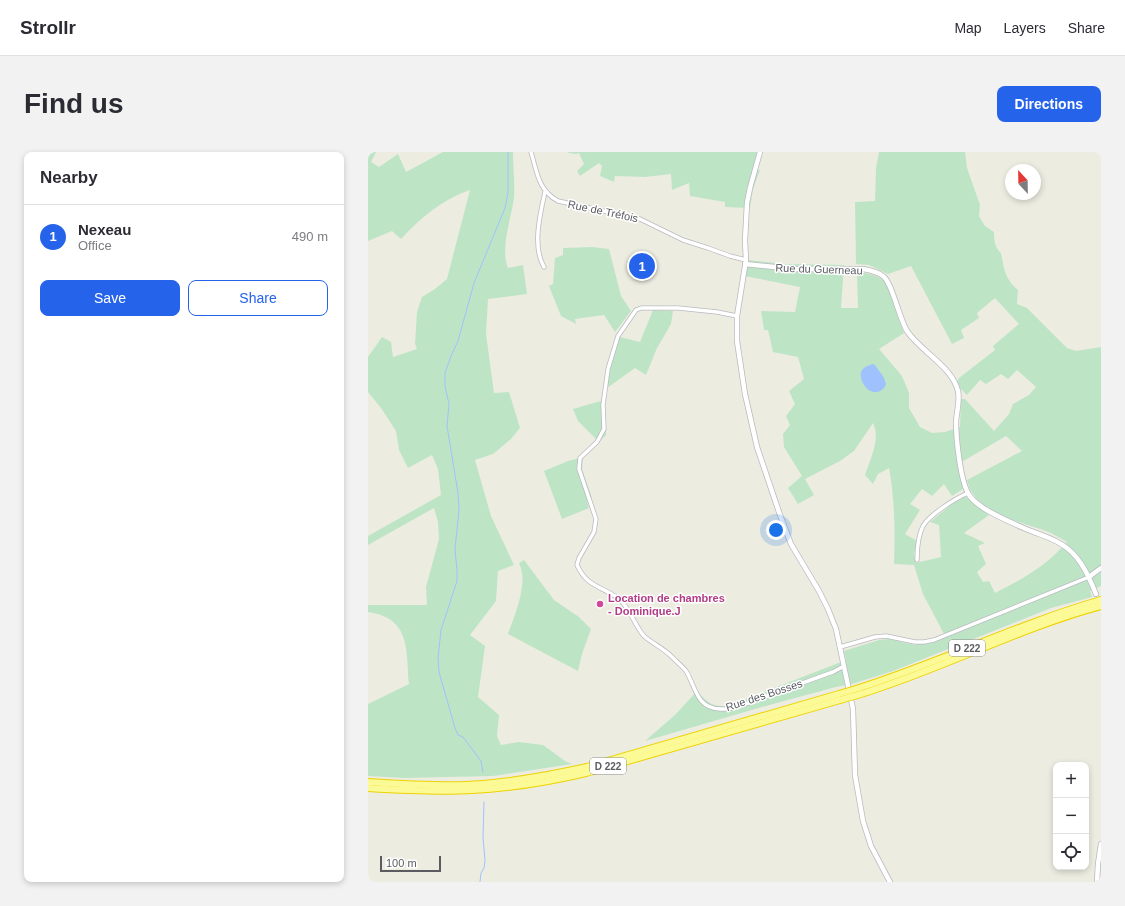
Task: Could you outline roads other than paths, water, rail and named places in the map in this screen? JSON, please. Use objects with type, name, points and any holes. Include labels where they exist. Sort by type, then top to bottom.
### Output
[{"type":"highway","points":[[1076,607],[1099,595]]},
{"type":"highway","name":"D 222","points":[[860,691],[1076,607],[1101,600]]},
{"type":"highway","name":"D 222","points":[[368,788],[429,791],[512,787],[555,780],[593,771],[860,691],[893,683],[1067,616],[1101,606]]},
{"type":"highway","points":[[1067,616],[1075,616],[1101,610]]},
{"type":"highway","name":"D 222","points":[[368,782],[464,785],[550,775],[840,697]]},
{"type":"street","points":[[531,152],[541,186],[545,192],[538,247],[540,260],[544,267]]},
{"type":"street","points":[[760,152],[747,203],[745,262],[737,316],[737,341],[745,394],[763,465],[780,516],[791,544],[819,591],[836,629],[854,710],[855,776],[863,821],[871,846],[890,882]]},
{"type":"street","name":"Rue de Tréfois","points":[[545,192],[550,197],[558,201],[640,219],[683,240],[745,262]]},
{"type":"street","name":"Rue du Guerneau","points":[[745,262],[795,268],[863,269],[874,271],[884,276],[888,282],[901,319],[908,332],[953,381],[959,396],[956,438],[964,482],[968,493]]},
{"type":"street","name":"Rue des Bosses","points":[[737,316],[717,312],[678,308],[641,308],[634,312],[625,325],[618,336],[608,369],[602,405],[604,429],[597,442],[580,458],[579,469],[596,519],[594,532],[579,558],[577,565],[581,575],[594,586],[619,599],[645,636],[676,660],[685,671],[698,698],[711,708],[730,708],[753,701],[833,672],[844,666]]},
{"type":"street","points":[[917,560],[917,547],[923,526],[941,509],[957,498],[968,493],[980,506],[998,517],[1052,538],[1060,543],[1073,554],[1082,565],[1099,595]]},
{"type":"street","points":[[840,647],[875,637],[886,636],[915,642],[934,640],[1089,578],[1101,568]]},
{"type":"street","points":[[1098,882],[1098,864],[1101,844]]},
{"type":"water","points":[[873,364],[882,375],[886,383],[883,389],[878,392],[873,392],[864,386],[861,376],[861,371],[864,368]]},
{"type":"waterway","points":[[483,772],[481,761],[463,737],[458,735],[439,672],[438,658],[441,630],[457,581],[455,549],[459,510],[458,493],[447,426],[449,404],[445,386],[445,373],[458,341],[474,283],[505,208],[508,193],[508,152]]},
{"type":"waterway","points":[[480,882],[485,861],[483,837],[484,802]]},
{"type":"place","name":"Nexeau","points":[[642,266]]},
{"type":"place","name":"Location de chambres - Dominique.J","points":[[600,604]]}]
